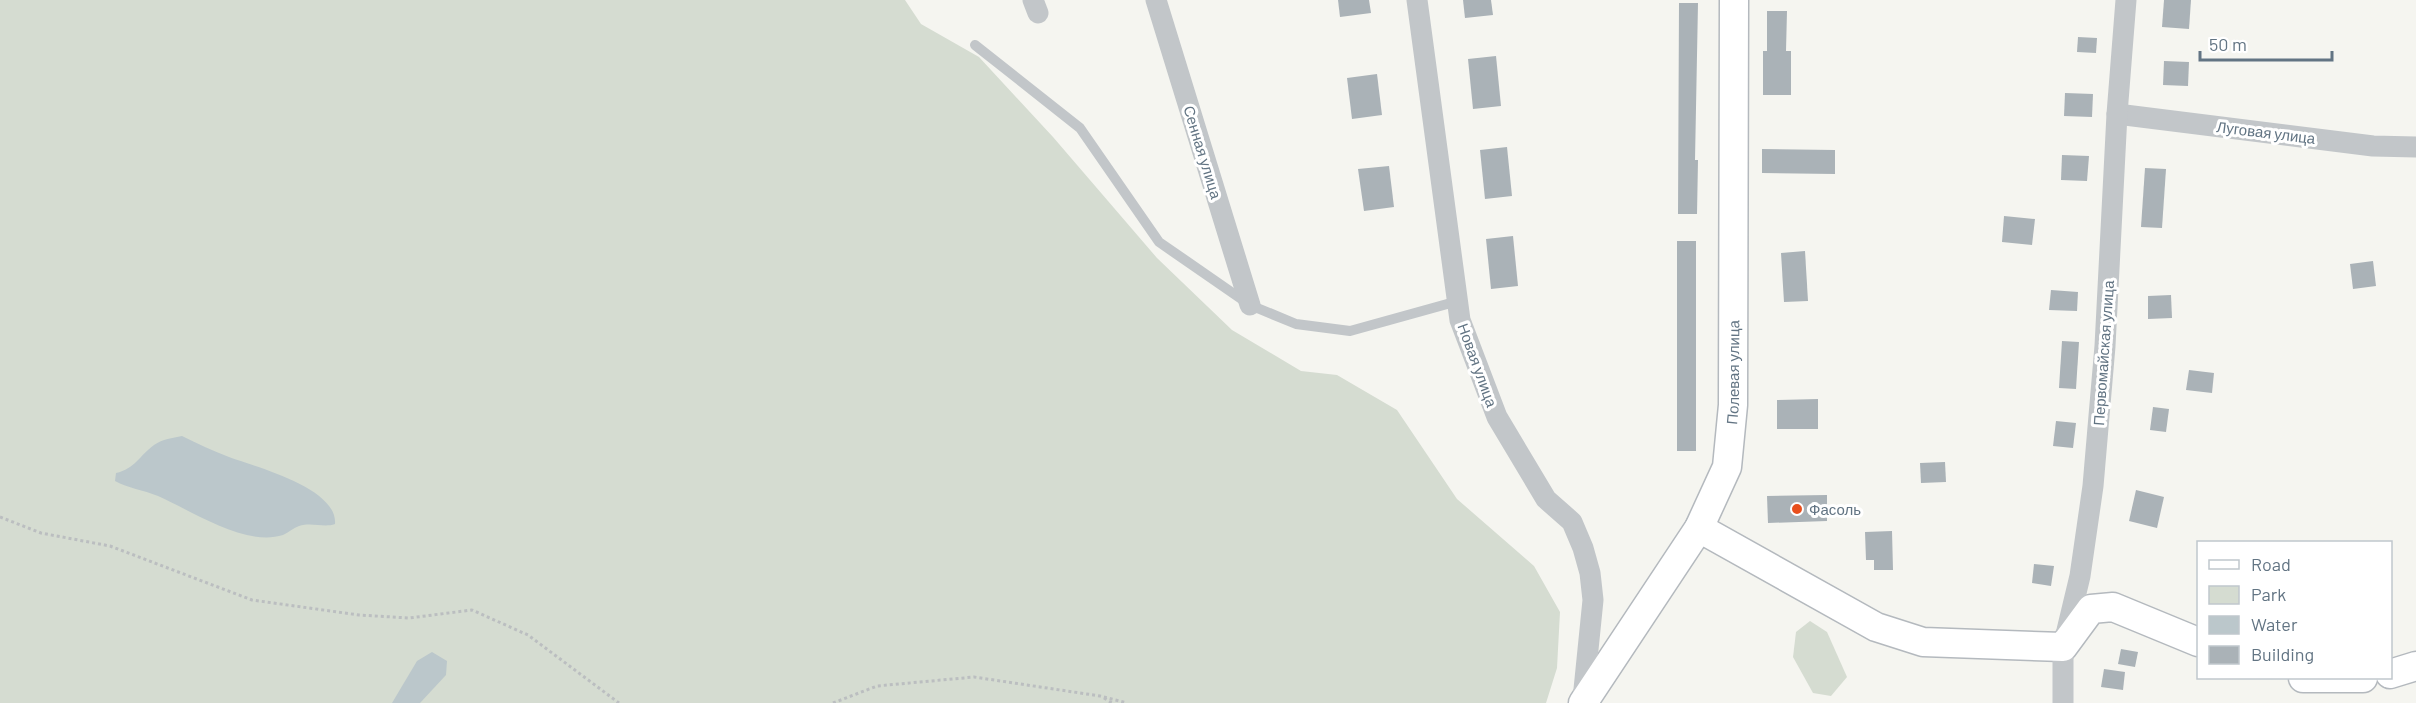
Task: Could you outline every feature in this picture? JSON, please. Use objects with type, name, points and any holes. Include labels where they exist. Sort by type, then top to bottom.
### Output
[{"type":"street","name":"Сенная улица","points":[[1156,0],[1250,305]]},
{"type":"street","name":"Новая улица","points":[[1417,0],[1460,320],[1497,417],[1546,499],[1572,522],[1590,573],[1593,600],[1583,703]]},
{"type":"street","name":"Полевая улица","points":[[1583,703],[1699,528],[1727,467],[1733,405],[1734,0]]},
{"type":"street","name":"Первомайская улица","points":[[2063,703],[2063,648],[2080,576],[2093,486],[2105,346],[2117,114],[2126,0]]},
{"type":"street","name":"Луговая улица","points":[[2117,114],[2373,146],[2416,147]]},
{"type":"street","points":[[1699,528],[1876,627],[1923,642],[2063,648],[2091,609],[2113,607],[2197,641]]},
{"type":"street","points":[[2392,675],[2416,666]]},
{"type":"lane","points":[[975,45],[1080,128],[1159,242],[1250,305],[1296,324],[1350,331],[1458,301]]},
{"type":"path","points":[[0,517],[41,533],[110,546],[252,600],[358,615],[409,618],[472,610],[528,635],[619,703]]},
{"type":"path","points":[[833,703],[877,686],[974,677],[1101,696],[1127,703]]},
{"type":"path","points":[[1101,696],[1112,703]]},
{"type":"green space","points":[[0,0],[905,0],[921,24],[979,57],[1053,137],[1157,258],[1232,330],[1301,371],[1337,375],[1397,410],[1457,499],[1534,566],[1560,612],[1557,668],[1546,703],[0,703]]},
{"type":"green space","points":[[1810,621],[1827,632],[1847,677],[1831,696],[1813,693],[1793,657],[1796,632]]},
{"type":"water","points":[[182,436],[223,455],[275,473],[310,490],[324,500],[332,511],[335,524],[304,525],[283,535],[252,536],[219,526],[158,496],[115,481],[116,473],[133,465],[154,445]]},
{"type":"water","points":[[432,652],[447,661],[446,675],[420,703],[392,703],[417,661]]},
{"type":"building","points":[[1338,0],[1369,0],[1371,13],[1340,17]]},
{"type":"building","points":[[1463,0],[1491,0],[1493,15],[1465,18]]},
{"type":"building","points":[[2164,0],[2191,0],[2189,29],[2162,27]]},
{"type":"building","points":[[1679,3],[1698,3],[1695,160],[1698,160],[1697,214],[1678,214]]},
{"type":"building","points":[[1767,11],[1787,11],[1786,51],[1791,51],[1791,95],[1763,95],[1763,51],[1767,51]]},
{"type":"building","points":[[2078,37],[2097,38],[2096,53],[2077,52]]},
{"type":"building","points":[[1496,56],[1501,106],[1473,109],[1468,59]]},
{"type":"building","points":[[2164,61],[2189,62],[2188,86],[2163,85]]},
{"type":"building","points":[[1377,74],[1382,115],[1352,119],[1347,78]]},
{"type":"building","points":[[2065,93],[2093,94],[2092,117],[2064,116]]},
{"type":"building","points":[[1507,147],[1512,196],[1485,199],[1480,150]]},
{"type":"building","points":[[1762,149],[1835,150],[1835,174],[1762,173]]},
{"type":"building","points":[[2062,155],[2089,156],[2087,181],[2061,180]]},
{"type":"building","points":[[1389,166],[1394,207],[1364,211],[1358,169]]},
{"type":"building","points":[[2145,168],[2166,169],[2162,228],[2141,227]]},
{"type":"building","points":[[2004,216],[2035,219],[2032,245],[2002,242]]},
{"type":"building","points":[[1513,236],[1518,286],[1491,289],[1486,239]]},
{"type":"building","points":[[1677,241],[1696,241],[1696,451],[1677,451]]},
{"type":"building","points":[[1805,251],[1808,301],[1784,302],[1781,253]]},
{"type":"building","points":[[2373,261],[2376,286],[2353,289],[2350,264]]},
{"type":"building","points":[[2051,290],[2078,292],[2077,311],[2049,310]]},
{"type":"building","points":[[2171,295],[2172,318],[2148,319],[2148,296]]},
{"type":"building","points":[[2062,341],[2079,342],[2076,389],[2059,388]]},
{"type":"building","points":[[2189,370],[2214,373],[2212,393],[2186,390]]},
{"type":"building","points":[[1818,399],[1818,429],[1777,429],[1777,400]]},
{"type":"building","points":[[2153,407],[2169,409],[2166,432],[2150,430]]},
{"type":"building","points":[[2056,421],[2076,423],[2073,448],[2053,446]]},
{"type":"building","points":[[1945,462],[1946,482],[1921,483],[1920,463]]},
{"type":"building","points":[[2136,490],[2164,497],[2157,528],[2129,521]]},
{"type":"building","name":"Фасоль","points":[[1827,495],[1827,521],[1768,523],[1767,496]]},
{"type":"building","points":[[1892,531],[1893,570],[1874,570],[1874,560],[1866,560],[1865,532]]},
{"type":"building","points":[[2034,564],[2054,566],[2051,586],[2032,583]]},
{"type":"building","points":[[2121,649],[2138,652],[2135,667],[2118,664]]},
{"type":"building","points":[[2104,669],[2125,672],[2123,690],[2101,687]]},
{"type":"place","name":"Фасоль","points":[[1797,509]]}]
